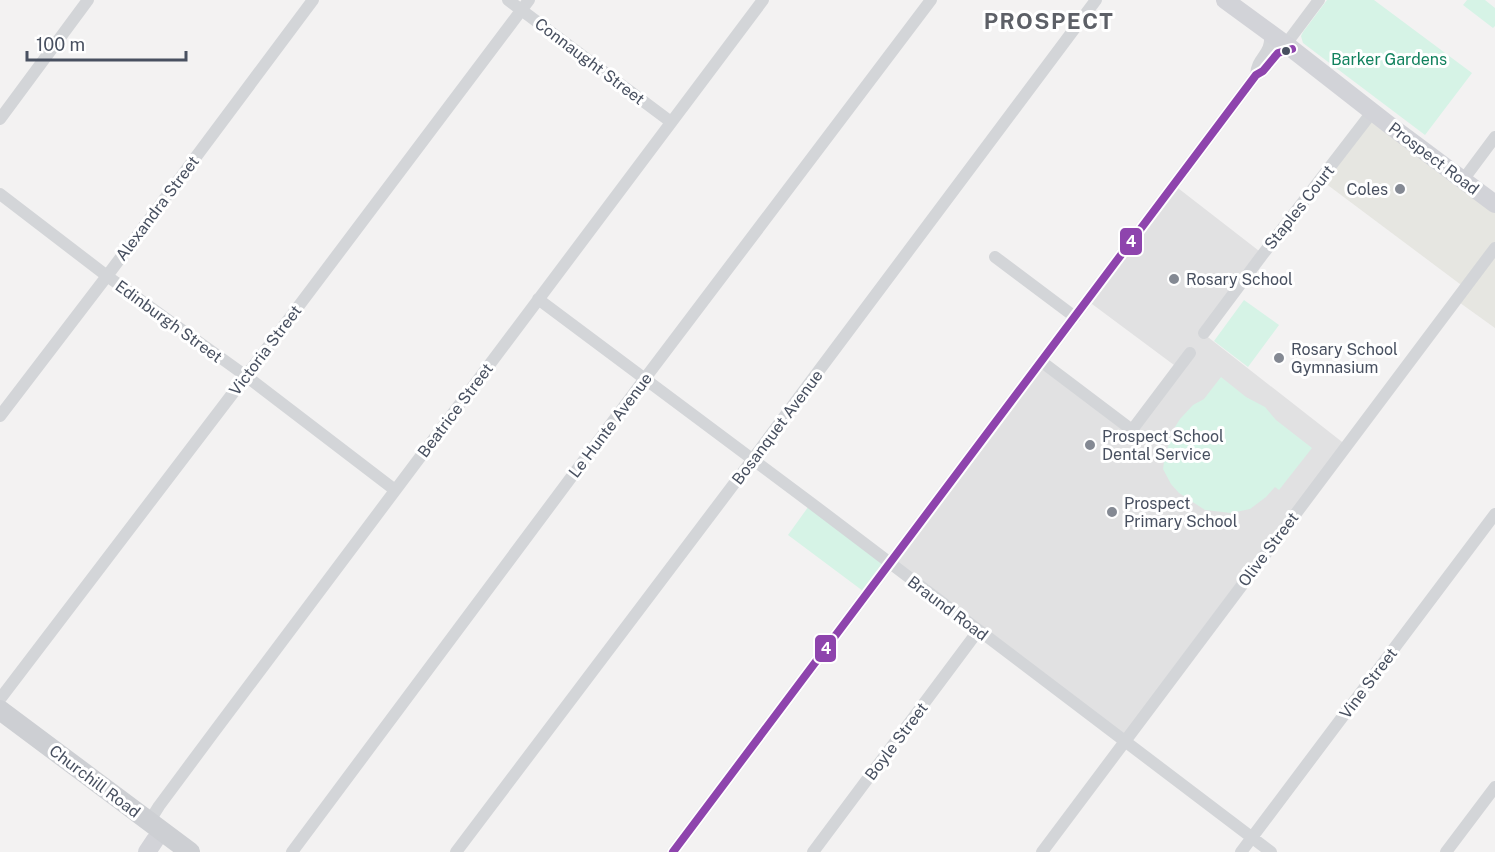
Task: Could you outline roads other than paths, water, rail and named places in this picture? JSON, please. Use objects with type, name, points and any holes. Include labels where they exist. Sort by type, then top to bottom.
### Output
[{"type":"main road","name":"Prospect Road","points":[[1225,0],[1373,111],[1449,155],[1495,204]]},
{"type":"main road","name":"Prospect Road","points":[[1467,176],[1495,189]]},
{"type":"main road","name":"Churchill Road","points":[[0,710],[124,804],[159,841]]},
{"type":"main road","name":"Churchill Road","points":[[0,725],[159,841],[190,852]]},
{"type":"street","points":[[0,118],[88,0]]},
{"type":"street","name":"Alexandra Street","points":[[0,416],[313,0]]},
{"type":"street","name":"Connaught Street","points":[[508,0],[525,5],[672,122]]},
{"type":"street","name":"Beatrice Street","points":[[159,841],[159,806],[763,0]]},
{"type":"street","name":"Le Hunte Avenue","points":[[292,852],[644,379],[931,0]]},
{"type":"street","name":"Bosanquet Avenue","points":[[456,852],[753,460],[1096,0]]},
{"type":"street","points":[[673,852],[1256,75],[1263,71],[1278,53],[1289,46],[1319,0]]},
{"type":"street","name":"Victoria Street","points":[[0,699],[525,5]]},
{"type":"street","points":[[1256,75],[1260,61],[1270,45],[1270,34]]},
{"type":"street","name":"Staples Court","points":[[1204,333],[1373,111]]},
{"type":"street","points":[[1467,176],[1495,137]]},
{"type":"street","name":"Edinburgh Street","points":[[0,194],[106,276],[246,376],[395,490]]},
{"type":"street","name":"Olive Street","points":[[1042,852],[1495,248]]},
{"type":"street","points":[[995,257],[1075,317]]},
{"type":"street","name":"Braund Road","points":[[538,299],[1272,852]]},
{"type":"street","points":[[1042,362],[1132,430],[1190,353]]},
{"type":"street","name":"Vine Street","points":[[1241,852],[1495,513]]},
{"type":"street","name":"Boyle Street","points":[[813,852],[978,630]]},
{"type":"street","points":[[1446,852],[1495,787]]},
{"type":"place","name":"Coles","points":[[1400,189]]},
{"type":"place","name":"Rosary School","points":[[1174,279]]},
{"type":"place","name":"Rosary School Gymnasium","points":[[1279,358]]},
{"type":"place","name":"Prospect School Dental Service","points":[[1090,445]]},
{"type":"place","name":"Prospect Primary School","points":[[1112,512]]},
{"type":"district","name":"PROSPECT","points":[[1049,21]]},
{"type":"park label","name":"Barker Gardens","points":[[1389,59]]}]
